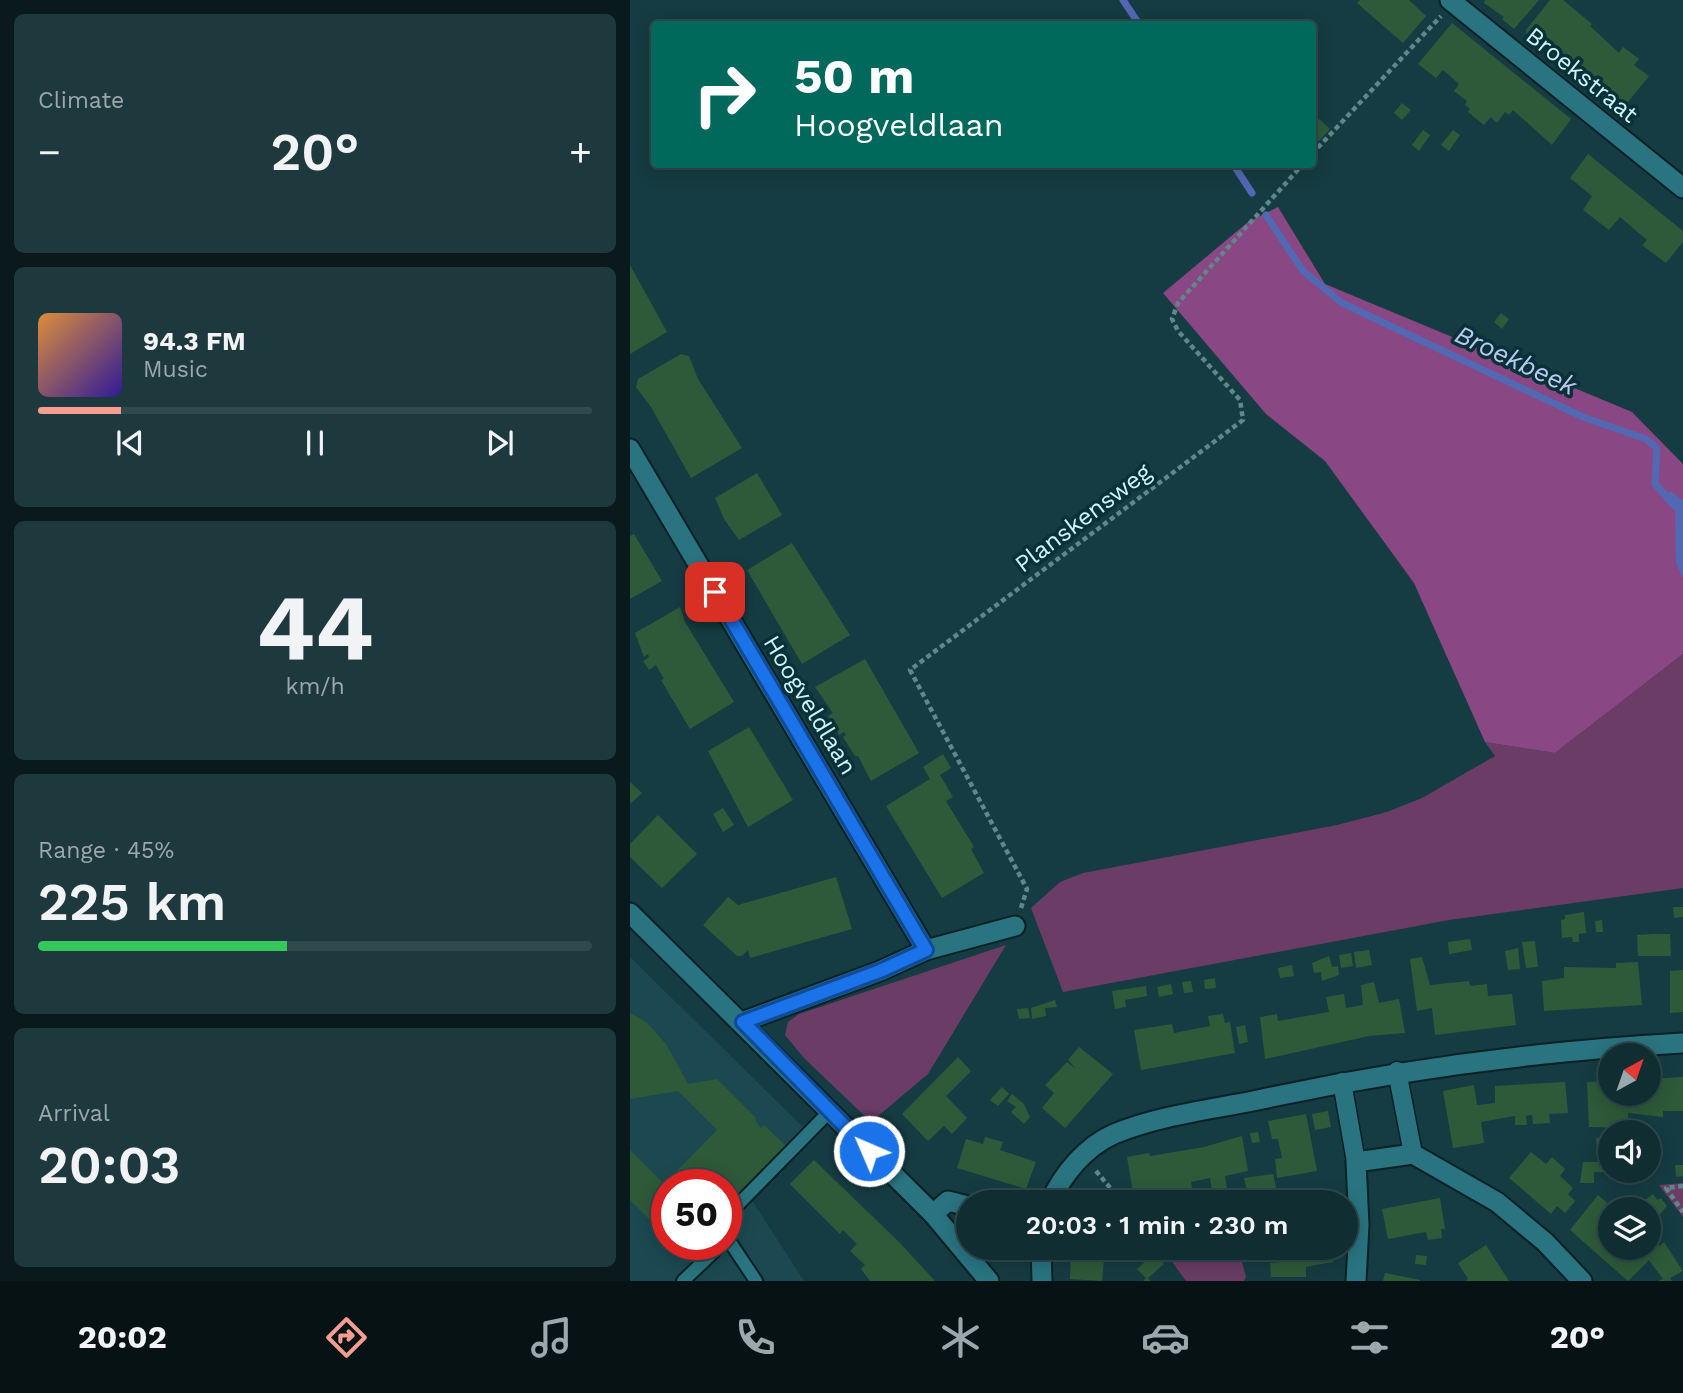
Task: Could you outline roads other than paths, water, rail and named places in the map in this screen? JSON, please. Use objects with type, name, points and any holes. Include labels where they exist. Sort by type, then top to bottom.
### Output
[{"type":"street","name":"Broekstraat","points":[[1452,1],[1683,188]]},
{"type":"street","name":"Hoogveldlaan","points":[[630,449],[926,950]]},
{"type":"street","points":[[630,913],[743,1022],[956,1240]]},
{"type":"street","points":[[743,1022],[880,971],[926,950],[1015,926]]},
{"type":"street","points":[[1056,1190],[1082,1156],[1113,1134],[1150,1124],[1397,1071],[1596,1048],[1683,1043]]},
{"type":"street","points":[[1397,1071],[1413,1154]]},
{"type":"street","points":[[1342,1082],[1356,1162],[1359,1225],[1356,1281]]},
{"type":"street","points":[[1356,1162],[1413,1154],[1497,1202],[1545,1241],[1582,1281]]},
{"type":"street","points":[[933,1214],[948,1201],[956,1203]]},
{"type":"street","points":[[972,1260],[989,1281]]},
{"type":"street","points":[[979,1260],[1007,1281]]},
{"type":"street","points":[[1041,1260],[1042,1281]]},
{"type":"lane","points":[[742,1201],[830,1111]]},
{"type":"lane","points":[[683,1281],[705,1260]]},
{"type":"lane","points":[[740,1260],[756,1281]]},
{"type":"water","points":[[1670,491],[1683,500],[1683,578],[1676,563],[1675,511],[1663,499]]},
{"type":"waterway","name":"Broekbeek","points":[[1123,0],[1137,21]]},
{"type":"waterway","name":"Broekbeek","points":[[1236,168],[1252,193]]},
{"type":"waterway","name":"Broekbeek","points":[[1266,215],[1303,271],[1342,303],[1583,417],[1646,439],[1657,448],[1655,484],[1670,500]]}]
